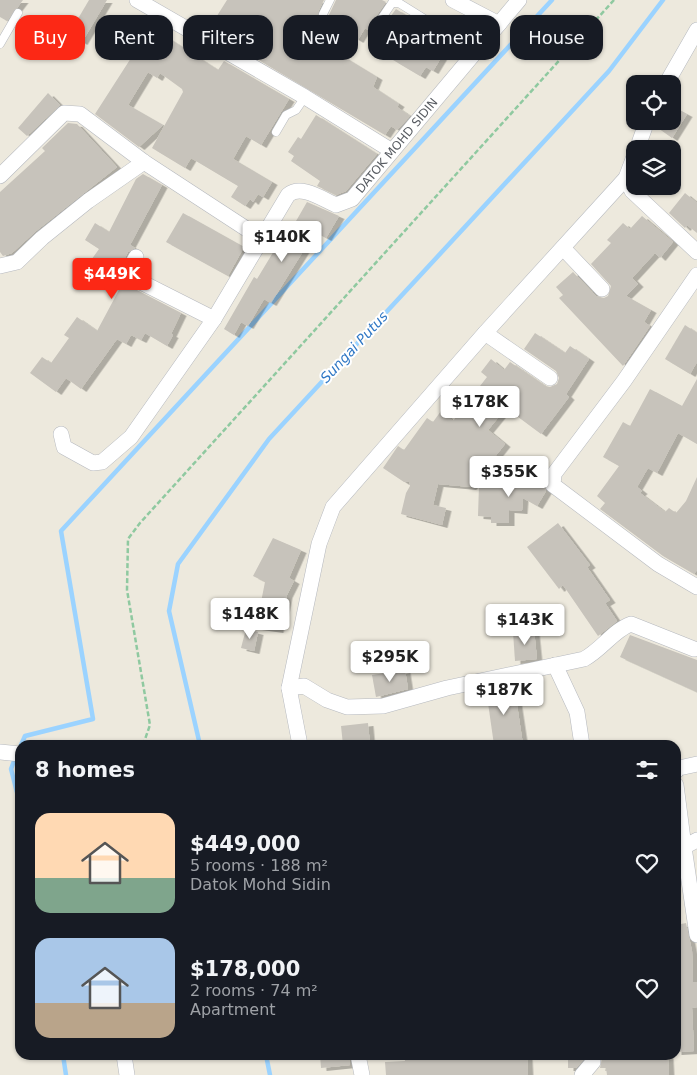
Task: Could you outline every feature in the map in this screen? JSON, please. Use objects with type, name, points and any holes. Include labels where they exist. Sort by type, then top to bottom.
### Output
[{"type":"street","points":[[138,0],[305,97],[392,151]]},
{"type":"street","points":[[453,0],[482,15]]},
{"type":"street","name":"DATOK MOHD SIDIN","points":[[500,23],[519,0]]},
{"type":"street","points":[[671,75],[697,30]]},
{"type":"street","name":"DATOK MOHD SIDIN","points":[[61,434],[64,447],[93,463],[102,462],[131,437],[214,319],[288,195],[293,191],[301,190],[336,205],[343,204],[352,199],[468,60]]},
{"type":"street","points":[[0,176],[64,113],[80,114],[144,162],[262,239]]},
{"type":"street","points":[[0,266],[17,262],[42,238],[88,201],[144,162]]},
{"type":"street","points":[[299,740],[290,688],[319,544],[333,508],[485,333],[626,178]]},
{"type":"street","points":[[636,195],[697,252]]},
{"type":"street","points":[[562,248],[602,289]]},
{"type":"street","points":[[136,257],[130,268],[131,277],[214,319]]},
{"type":"street","points":[[697,274],[629,374],[554,474],[553,486],[658,564],[697,586]]},
{"type":"street","points":[[485,333],[550,378]]},
{"type":"street","points":[[290,688],[304,686],[327,700],[347,706],[383,706],[447,688],[584,659],[593,654],[624,626],[632,624],[694,649]]},
{"type":"street","points":[[555,665],[577,712],[581,740]]},
{"type":"street","points":[[0,752],[15,754]]},
{"type":"street","points":[[681,768],[697,764]]},
{"type":"street","points":[[681,804],[691,843],[697,935]]},
{"type":"street","points":[[125,1060],[127,1075]]},
{"type":"street","points":[[359,1060],[362,1075]]},
{"type":"street","points":[[582,1075],[593,1060]]},
{"type":"lane","points":[[323,14],[330,0]]},
{"type":"lane","points":[[384,15],[392,4],[399,3],[418,15]]},
{"type":"lane","points":[[0,44],[18,13]]},
{"type":"lane","points":[[276,132],[286,115],[296,110],[305,97]]},
{"type":"path","points":[[145,740],[150,725],[127,590],[128,539],[153,508],[614,0]]},
{"type":"building","points":[[0,0],[23,0],[7,21],[0,17]]},
{"type":"building","points":[[89,0],[107,0],[98,15],[95,15],[95,20],[85,37],[85,15],[80,15]]},
{"type":"building","points":[[227,0],[324,0],[318,12],[318,15],[283,15],[283,60],[349,60],[377,77],[373,87],[399,104],[397,107],[410,116],[397,130],[391,126],[385,135],[259,60],[273,60],[273,15],[218,15]]},
{"type":"building","points":[[336,0],[382,0],[386,2],[377,15],[368,15],[368,30],[365,28],[358,40],[358,15],[329,15]]},
{"type":"building","points":[[396,9],[406,15],[392,15]]},
{"type":"building","points":[[173,41],[183,48],[183,60],[202,60],[218,70],[224,61],[289,99],[261,145],[246,136],[233,159],[272,182],[263,197],[258,194],[253,202],[250,199],[245,206],[231,197],[238,186],[191,158],[185,168],[152,148],[183,92],[182,89],[160,73],[157,78],[148,72],[128,105],[163,125],[139,147],[95,114],[130,60],[173,60]]},
{"type":"building","points":[[393,60],[440,60],[433,71],[426,67],[420,76]]},
{"type":"building","points":[[48,93],[60,105],[27,136],[18,128]]},
{"type":"building","points":[[681,111],[687,114],[681,124]]},
{"type":"building","points":[[316,115],[377,154],[346,191],[336,195],[317,186],[320,181],[291,161],[294,156],[288,152],[298,137],[301,139]]},
{"type":"building","points":[[68,123],[77,124],[117,167],[36,231],[12,253],[3,256],[0,252],[0,192],[45,151],[42,148]]},
{"type":"building","points":[[661,130],[677,130],[672,138]]},
{"type":"building","points":[[143,174],[162,185],[130,245],[135,248],[128,252],[122,264],[122,278],[127,285],[181,313],[171,334],[173,335],[167,346],[145,333],[141,340],[131,335],[126,344],[117,339],[81,389],[66,378],[56,392],[30,373],[42,357],[51,363],[69,338],[64,335],[77,317],[97,331],[120,288],[96,273],[99,269],[89,263],[99,249],[85,240],[95,223],[109,232],[136,179]]},
{"type":"building","points":[[685,193],[697,203],[697,233],[687,225],[685,228],[669,213]]},
{"type":"building","points":[[307,202],[339,216],[326,238],[315,232],[271,303],[264,299],[248,326],[241,322],[234,335],[224,329],[254,277],[257,279],[289,226],[292,228]]},
{"type":"building","points":[[183,213],[244,247],[228,276],[166,242]]},
{"type":"building","points":[[642,216],[673,242],[660,258],[655,253],[632,278],[638,284],[626,296],[651,310],[644,322],[650,326],[623,366],[559,298],[563,295],[556,287],[573,272],[596,296],[604,298],[608,296],[611,286],[591,264],[611,243],[607,240],[623,223],[630,229]]},
{"type":"building","points":[[685,325],[697,333],[697,362],[690,374],[665,359]]},
{"type":"building","points":[[535,333],[565,353],[570,346],[589,359],[566,394],[569,397],[541,434],[506,408],[488,430],[505,444],[471,487],[438,484],[433,505],[446,508],[442,525],[401,514],[406,493],[410,486],[409,482],[404,482],[383,468],[398,446],[404,450],[427,418],[433,422],[441,411],[453,421],[487,377],[481,372],[491,359],[504,370],[510,362],[545,386],[550,387],[557,384],[559,378],[556,371],[524,349]]},
{"type":"building","points":[[697,379],[697,444],[678,433],[657,473],[648,468],[637,487],[642,491],[640,493],[665,512],[669,508],[676,513],[686,501],[697,477],[697,570],[694,574],[663,556],[600,509],[605,503],[597,496],[619,466],[603,457],[623,422],[630,426],[650,389],[682,406]]},
{"type":"building","points":[[524,475],[537,482],[541,475],[544,477],[546,491],[537,506],[523,498],[522,511],[509,510],[509,523],[491,523],[491,517],[478,516],[479,485],[517,486]]},
{"type":"building","points":[[558,523],[590,565],[587,567],[610,600],[605,603],[617,621],[598,636],[563,585],[559,589],[527,547]]},
{"type":"building","points":[[273,538],[301,550],[289,578],[294,581],[287,595],[278,630],[256,627],[265,582],[253,576]]},
{"type":"building","points":[[246,629],[258,632],[254,651],[241,648]]},
{"type":"building","points":[[534,630],[537,659],[515,661],[513,632]]},
{"type":"building","points":[[630,635],[697,660],[697,692],[620,657]]},
{"type":"building","points":[[405,670],[408,689],[376,697],[372,675]]},
{"type":"building","points":[[514,685],[522,740],[493,740],[486,689]]},
{"type":"building","points":[[368,723],[370,740],[342,740],[341,726]]},
{"type":"building","points":[[686,923],[692,951],[693,982],[697,982],[697,1007],[692,1008],[694,1051],[681,1052],[681,924]]},
{"type":"building","points":[[320,1060],[350,1060],[350,1065],[321,1068]]},
{"type":"building","points":[[527,1060],[528,1075],[386,1075],[385,1062]]},
{"type":"building","points":[[568,1060],[583,1060],[576,1068],[568,1068]]},
{"type":"building","points":[[602,1060],[668,1060],[669,1075],[607,1075],[606,1068],[600,1068]]},
{"type":"waterway","points":[[23,740],[25,736],[93,719],[61,531],[552,0]]},
{"type":"waterway","name":"Sungai Putus","points":[[199,740],[169,611],[178,564],[269,439],[609,71],[663,0]]},
{"type":"waterway","points":[[15,759],[11,769],[15,785]]},
{"type":"waterway","points":[[64,1060],[66,1075]]},
{"type":"waterway","name":"Sungai Putus","points":[[267,1060],[270,1075]]}]
